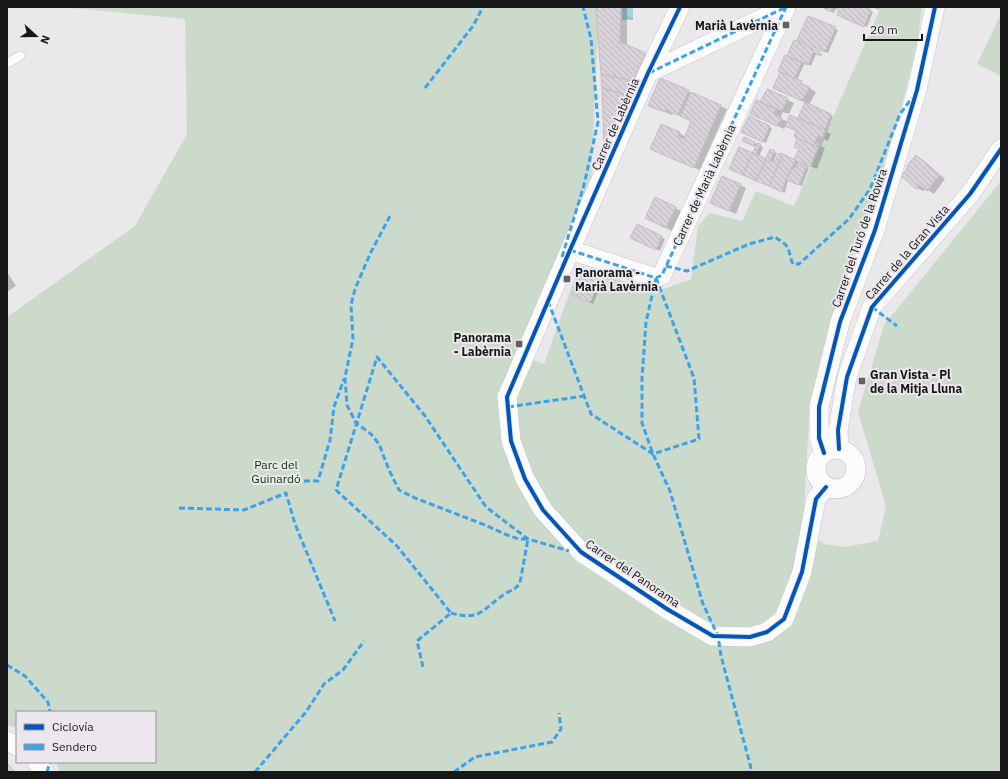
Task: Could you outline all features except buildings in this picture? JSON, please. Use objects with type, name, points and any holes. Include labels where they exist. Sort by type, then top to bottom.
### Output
[{"type":"street","name":"Carrer de Labèrnia","points":[[570,250],[648,73],[680,7]]},
{"type":"street","points":[[648,73],[786,7]]},
{"type":"street","name":"Carrer de Marià Labèrnia","points":[[570,250],[656,278],[662,275],[786,7]]},
{"type":"street","name":"Carrer del Turó de la Rovira","points":[[831,451],[819,438],[819,407],[824,384],[840,322],[875,230],[915,97],[935,7]]},
{"type":"street","name":"Carrer de la Gran Vista","points":[[831,451],[838,430],[847,376],[872,307],[970,194],[1001,149]]},
{"type":"street","name":"Carrer del Panorama","points":[[570,250],[507,398],[511,441],[525,479],[543,510],[581,552],[667,609],[713,636],[750,637],[767,632],[784,619],[802,572],[816,499],[826,487]]},
{"type":"street","points":[[831,451],[846,452],[852,458],[855,465],[855,474],[851,482],[845,487],[836,489],[826,487],[819,480],[816,470],[818,460],[831,451]]},
{"type":"street","points":[[7,741],[16,746]]},
{"type":"street","points":[[38,763],[44,772]]},
{"type":"lane","points":[[7,63],[20,56]]},
{"type":"green space","name":"Parc del Guinardó","points":[[62,7],[599,7],[591,183],[521,356],[544,364],[579,266],[655,292],[691,279],[698,226],[710,213],[742,221],[756,191],[794,206],[881,7],[922,7],[917,46],[903,100],[872,205],[838,296],[810,401],[803,528],[824,544],[844,547],[878,541],[886,506],[858,412],[884,325],[1001,181],[1001,772],[60,772],[56,763],[156,763],[156,711],[16,711],[16,728],[7,725],[7,317],[135,226],[187,134],[185,19]]},
{"type":"green space","points":[[1001,14],[1001,76],[977,64]]},
{"type":"water","points":[[622,7],[633,7],[633,20],[622,20]]},
{"type":"marked path","points":[[425,88],[473,26],[483,7]]},
{"type":"marked path","points":[[562,257],[584,185],[598,122],[591,39],[583,7]]},
{"type":"marked path","points":[[649,73],[786,7]]},
{"type":"marked path","points":[[570,250],[656,278],[662,275],[786,7]]},
{"type":"marked path","points":[[666,266],[687,271],[749,244],[775,237],[784,243],[788,248],[793,264],[799,264],[849,219],[870,189],[900,114],[912,98]]},
{"type":"marked path","points":[[390,216],[371,252],[355,289],[351,305],[353,339],[345,377],[347,405],[356,423],[371,434],[379,444],[399,490],[415,498],[507,535],[519,539],[528,539],[520,583],[517,587],[506,593],[476,615],[469,616],[451,613]]},
{"type":"marked path","points":[[656,278],[646,322],[642,378],[642,423],[653,454],[670,491],[703,604],[718,636],[721,656],[752,772]]},
{"type":"marked path","points":[[548,301],[591,414],[653,454],[699,439],[694,378],[656,278]]},
{"type":"marked path","points":[[872,307],[897,326]]},
{"type":"marked path","points":[[423,667],[417,641],[451,613],[397,546],[336,490],[377,357],[425,416],[486,507],[528,539],[569,551]]},
{"type":"marked path","points":[[295,481],[318,481],[330,440],[334,407],[344,379]]},
{"type":"marked path","points":[[508,407],[584,396]]},
{"type":"marked path","points":[[179,508],[244,510],[286,493],[295,524],[335,621]]},
{"type":"marked path","points":[[255,772],[306,712],[324,684],[343,670],[364,641]]},
{"type":"marked path","points":[[7,665],[25,676],[48,702],[50,711]]},
{"type":"marked path","points":[[454,772],[475,757],[552,742],[561,729],[559,713]]},
{"type":"marked path","points":[[47,772],[50,763]]},
{"type":"cycle path","points":[[680,7],[648,73],[507,397],[511,441],[525,479],[543,510],[581,552],[667,609],[713,636],[750,637],[767,632],[784,619],[802,572],[816,499],[826,487]]},
{"type":"cycle path","points":[[824,453],[819,438],[819,407],[840,322],[875,230],[917,90],[935,7]]},
{"type":"cycle path","points":[[839,449],[838,430],[847,377],[872,307],[970,194],[1001,149]]},
{"type":"place","name":"Marià Lavèrnia","points":[[786,25]]},
{"type":"place","name":"Panorama - Marià Lavèrnia","points":[[567,279]]},
{"type":"place","name":"Panorama - Labèrnia","points":[[519,344]]},
{"type":"place","name":"Gran Vista - Pl de la Mitja Lluna","points":[[862,381]]}]
